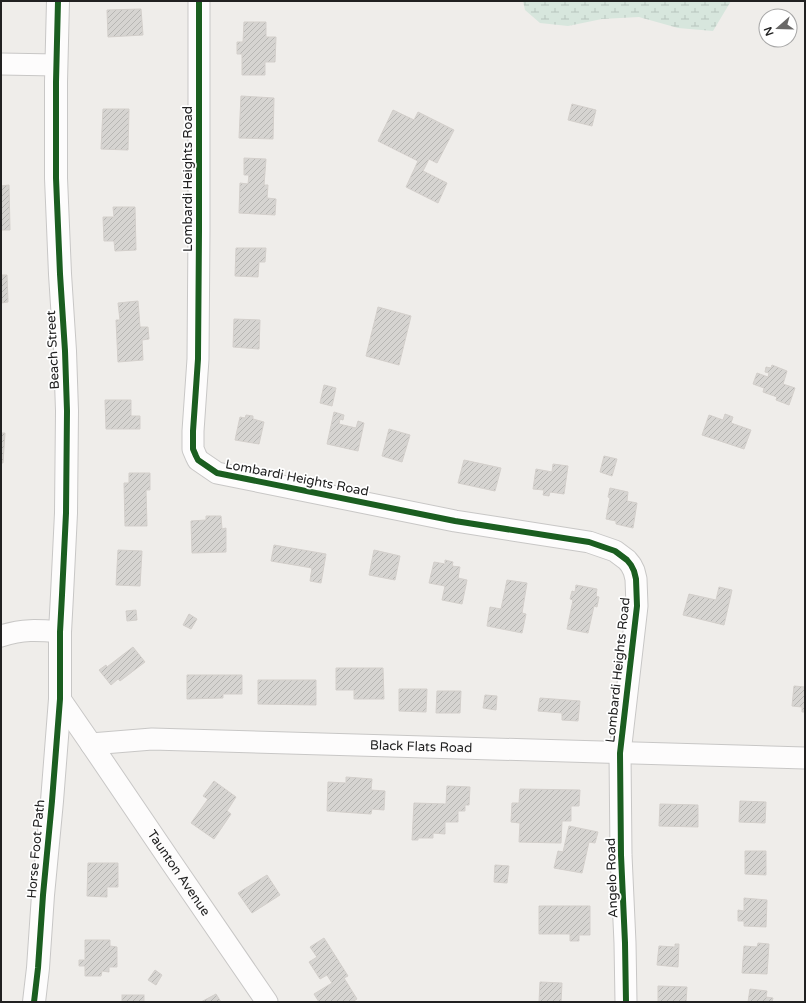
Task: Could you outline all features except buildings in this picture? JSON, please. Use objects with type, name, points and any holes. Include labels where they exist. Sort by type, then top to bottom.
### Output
[{"type":"street","name":"Beach Street","points":[[58,1],[56,65],[56,178],[67,412],[66,512],[60,632],[60,699]]},
{"type":"street","name":"Lombardi Heights Road","points":[[199,1],[198,359],[193,431],[193,449],[198,460],[217,473],[455,521],[589,542],[615,551],[631,565],[634,571],[636,579],[637,606],[620,753]]},
{"type":"street","points":[[1,64],[56,65]]},
{"type":"street","points":[[1,636],[20,631],[37,630],[60,632]]},
{"type":"street","points":[[60,699],[91,744]]},
{"type":"street","name":"Horse Foot Path","points":[[34,1002],[60,699]]},
{"type":"street","name":"Black Flats Road","points":[[91,744],[152,739],[805,758]]},
{"type":"street","name":"Taunton Avenue","points":[[91,744],[267,1002]]},
{"type":"street","name":"Angelo Road","points":[[620,753],[621,855],[626,1002]]},
{"type":"green space","points":[[523,1],[731,1],[713,31],[678,28],[639,17],[602,19],[568,26],[540,23],[525,10]]},
{"type":"cycle path","points":[[34,1002],[60,699],[60,632],[66,513],[67,411],[56,178],[58,1]]},
{"type":"cycle path","points":[[199,1],[198,359],[193,449],[198,460],[217,473],[455,521],[589,542],[615,551],[631,565],[636,579],[637,606],[620,753],[621,855],[626,1002]]}]
